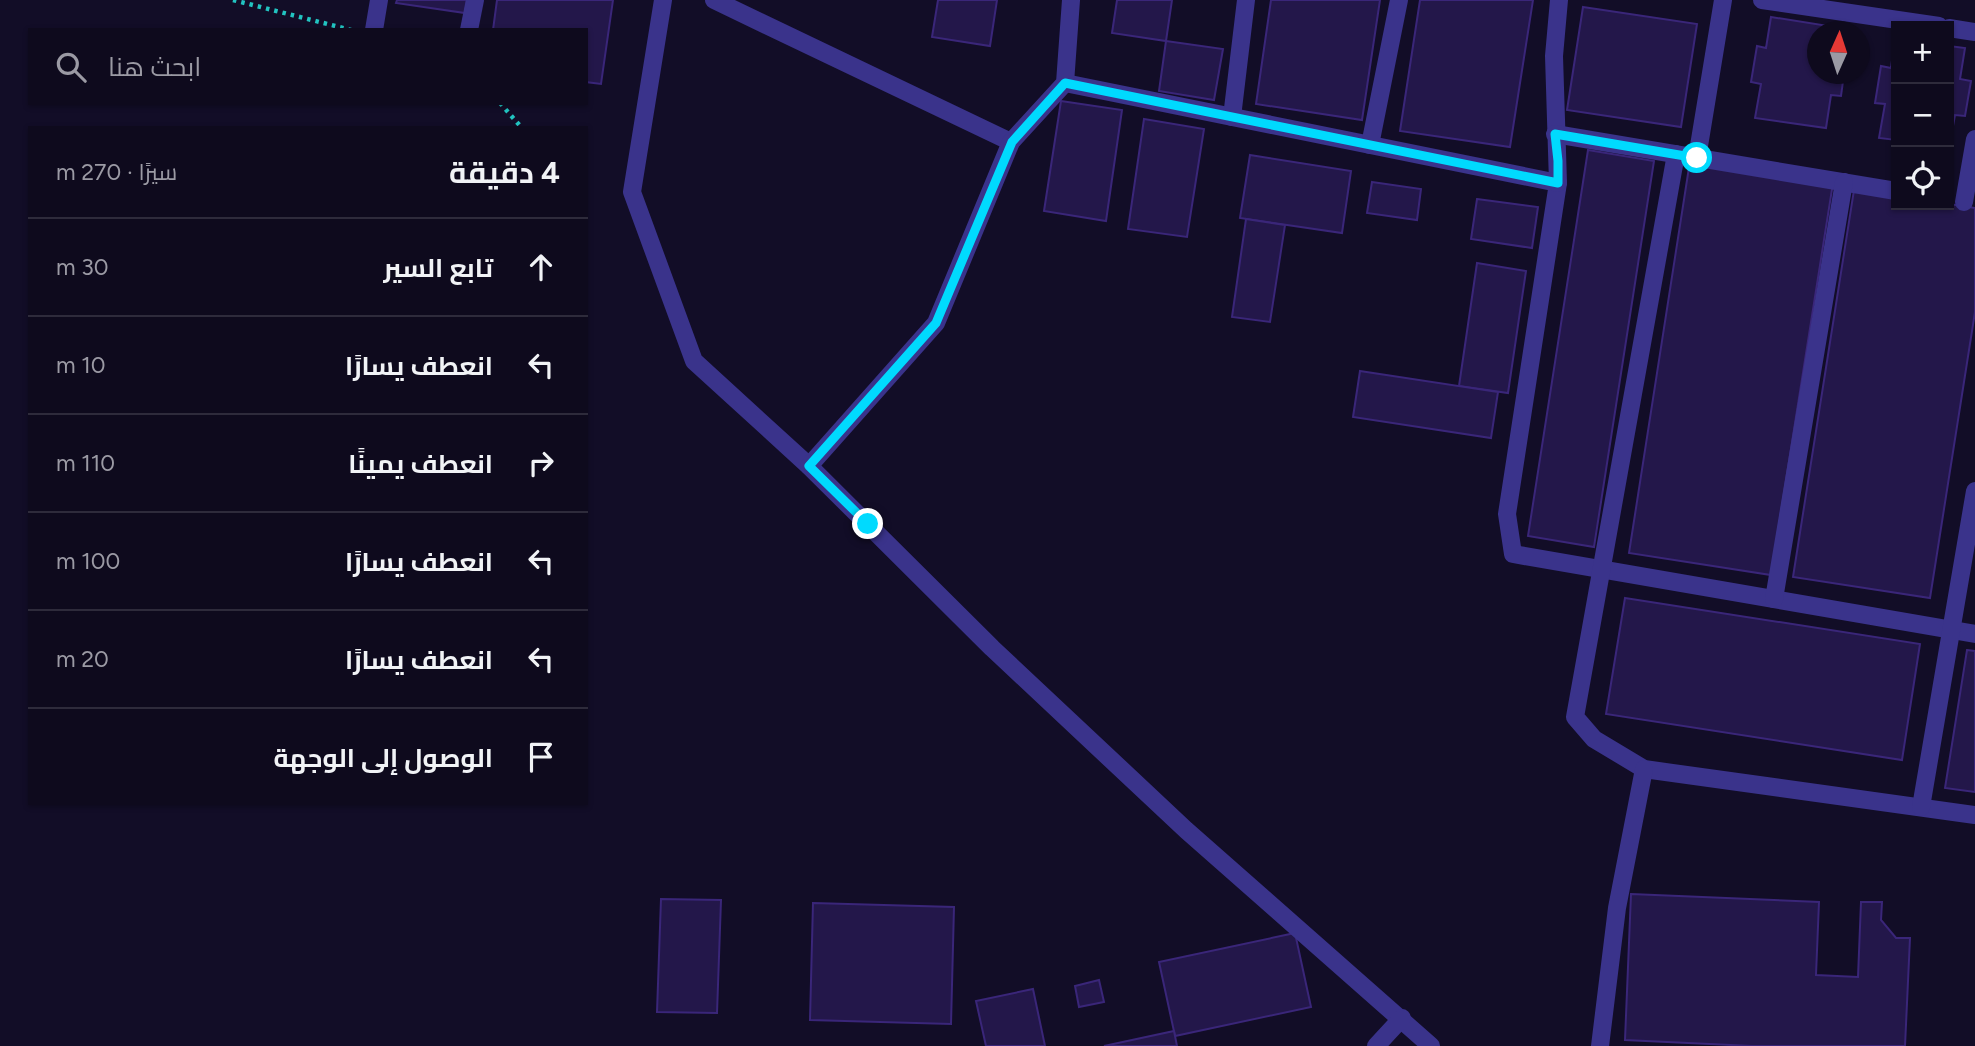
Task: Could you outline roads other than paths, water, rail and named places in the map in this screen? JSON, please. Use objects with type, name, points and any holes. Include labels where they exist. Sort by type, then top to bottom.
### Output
[{"type":"street","points":[[374,28],[379,0]]},
{"type":"street","points":[[469,28],[475,0]]},
{"type":"street","points":[[663,0],[632,192],[694,361],[809,466],[992,648],[1186,830],[1431,1046]]},
{"type":"street","points":[[714,0],[1012,142]]},
{"type":"street","points":[[809,466],[936,323],[1012,142],[1065,83],[1071,0]]},
{"type":"street","points":[[1232,117],[1246,0]]},
{"type":"street","points":[[1370,145],[1399,0]]},
{"type":"street","points":[[1559,0],[1554,56],[1558,183],[1507,514],[1513,554],[1975,634]]},
{"type":"street","points":[[1697,158],[1723,0]]},
{"type":"street","points":[[1762,0],[1905,21]]},
{"type":"street","points":[[1954,29],[1975,32]]},
{"type":"street","points":[[1065,83],[1558,183]]},
{"type":"street","points":[[1555,134],[1891,190]]},
{"type":"street","points":[[1963,202],[1975,139]]},
{"type":"street","points":[[1676,154],[1575,717],[1594,739],[1644,769],[1975,815]]},
{"type":"street","points":[[1774,599],[1844,183]]},
{"type":"street","points":[[1921,807],[1975,491]]},
{"type":"street","points":[[1601,1046],[1617,908],[1644,769]]},
{"type":"street","points":[[1376,1046],[1402,1018]]}]
